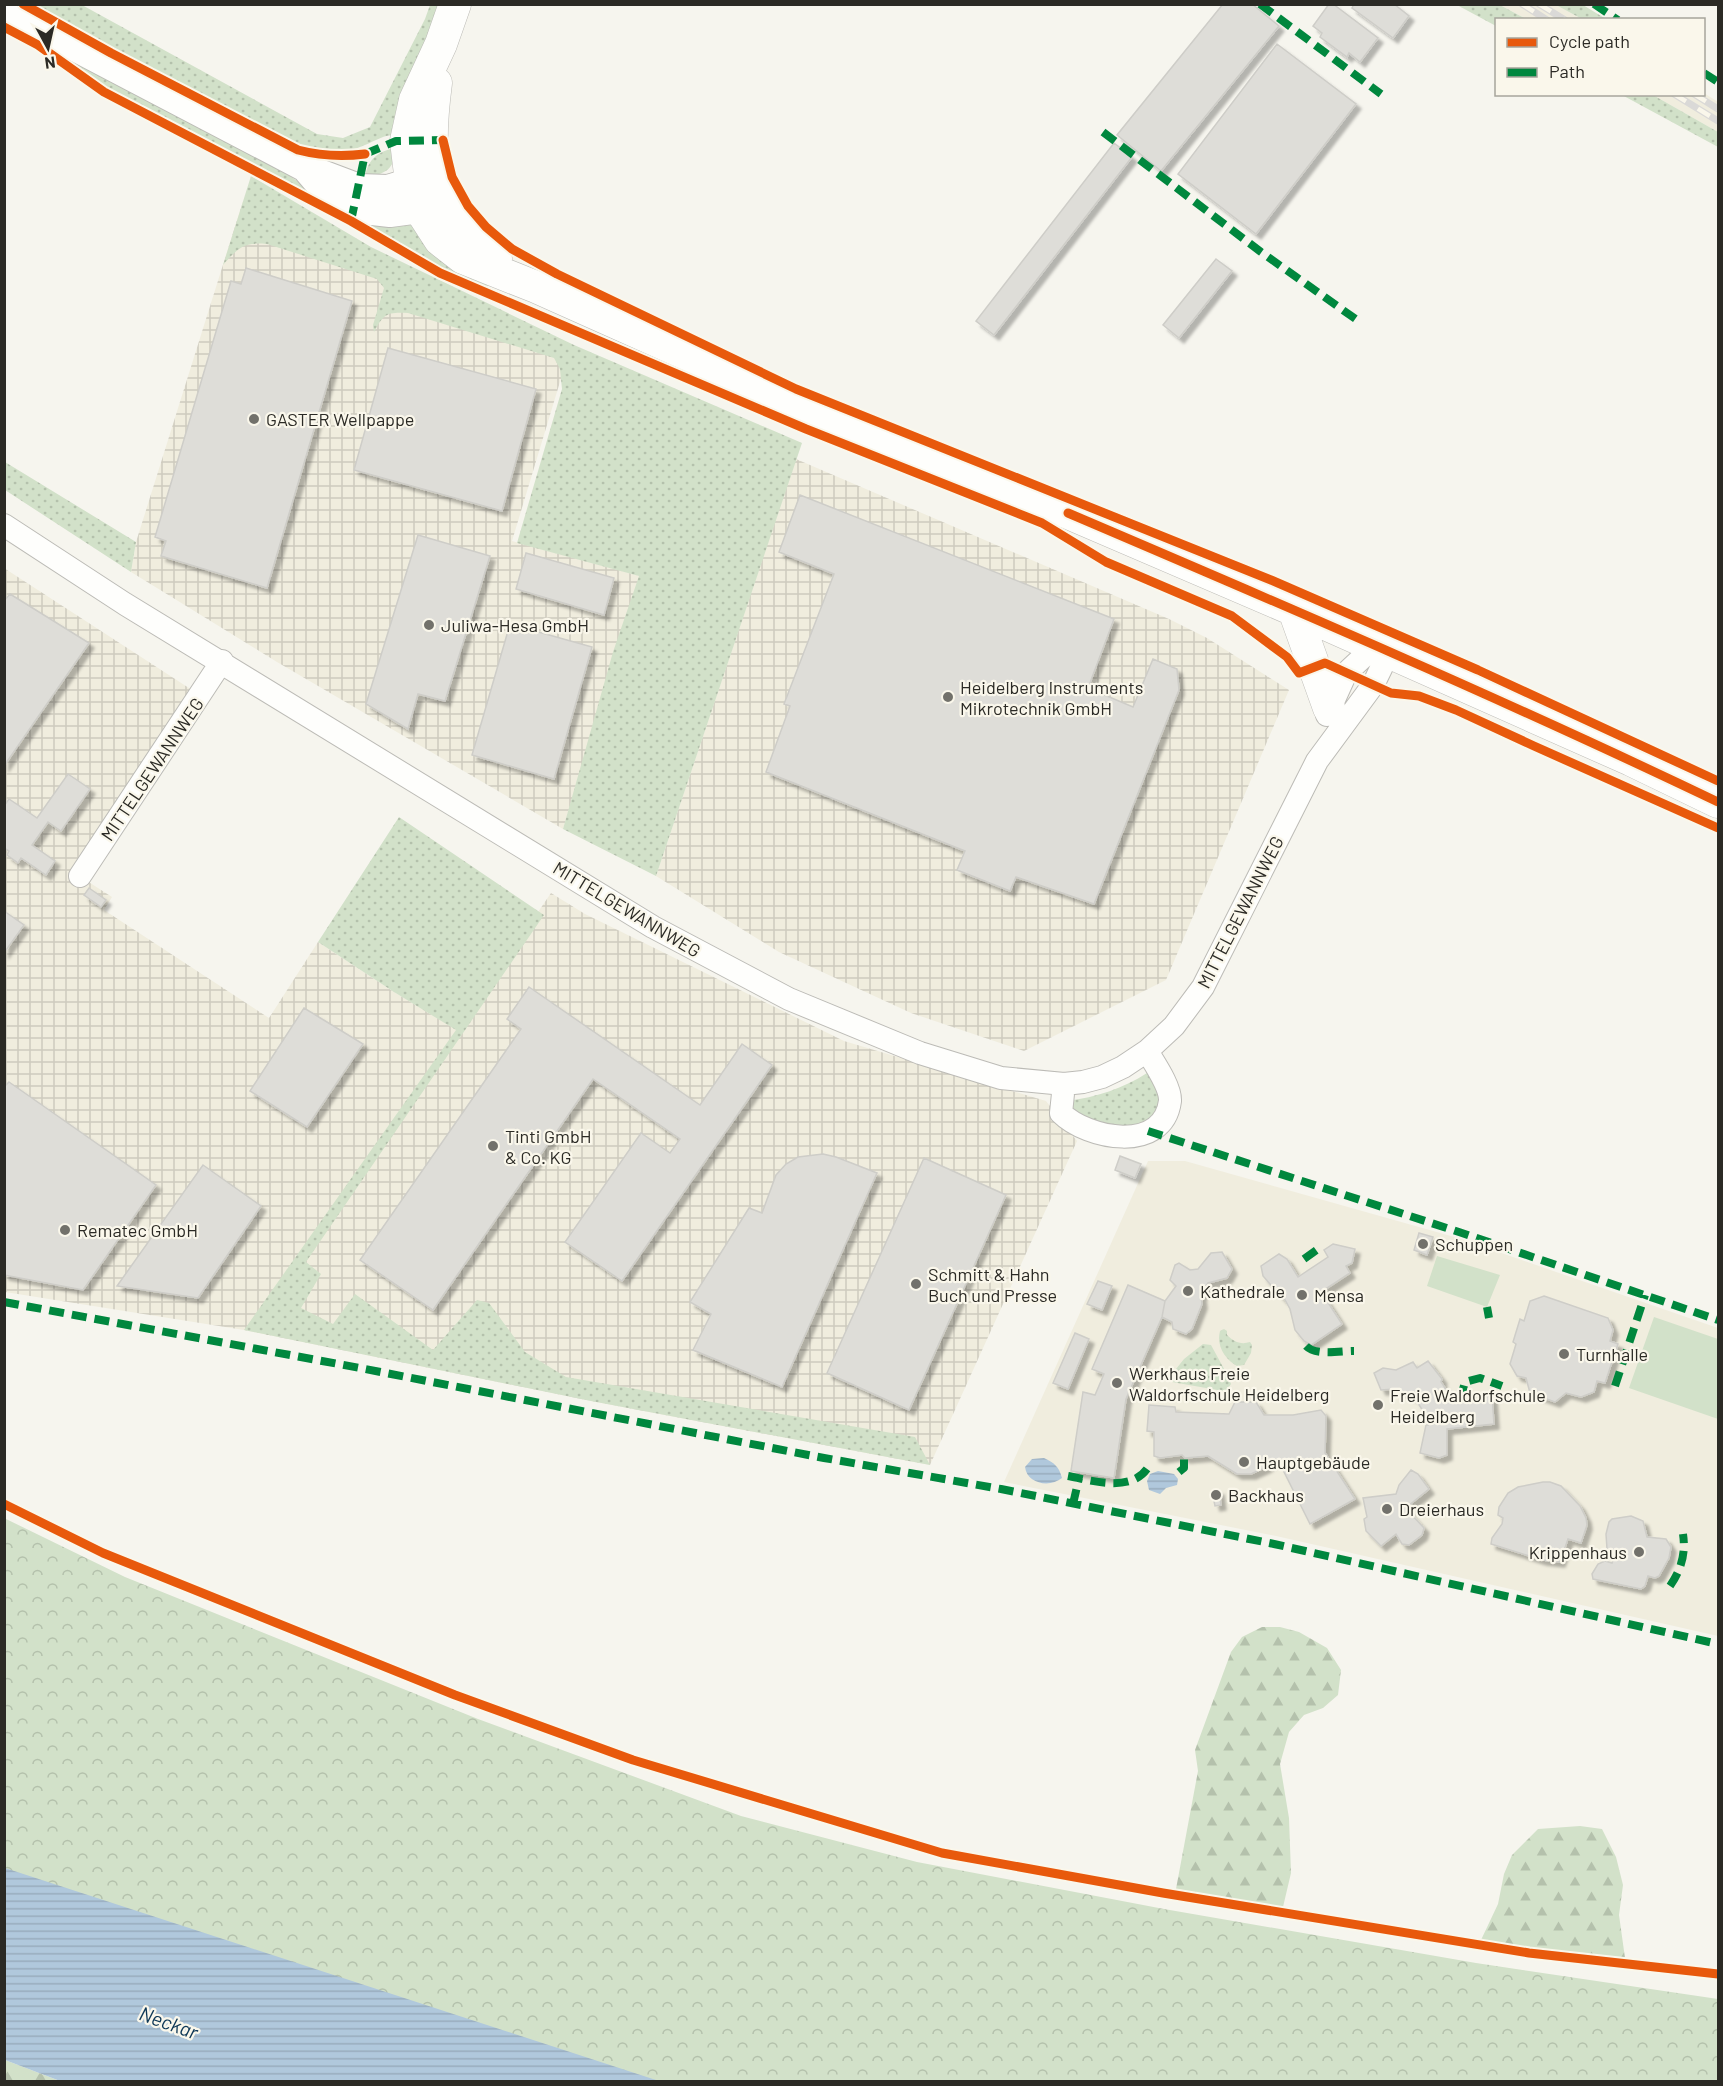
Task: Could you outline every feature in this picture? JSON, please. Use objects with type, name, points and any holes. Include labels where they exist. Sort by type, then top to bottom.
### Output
[{"type":"main road","points":[[455,4],[441,44],[431,140],[434,168],[424,194],[440,240],[463,258],[536,287],[798,404],[1058,509],[1294,610],[1631,760],[1719,802]]},
{"type":"main road","points":[[1294,610],[1329,708]]},
{"type":"street","points":[[4,10],[306,168],[332,199],[355,209],[390,213],[424,194]]},
{"type":"street","name":"MITTELGEWANNWEG","points":[[4,525],[125,604],[222,661],[653,927],[789,999],[899,1045],[974,1070],[1001,1078],[1064,1084],[1102,1077],[1123,1067],[1147,1051],[1174,1026],[1203,987],[1317,761],[1373,685],[1382,649]]},
{"type":"street","name":"MITTELGEWANNWEG","points":[[1317,761],[1329,708],[1346,673],[1382,649]]},
{"type":"street","name":"MITTELGEWANNWEG","points":[[80,876],[222,661]]},
{"type":"street","points":[[1064,1084],[1061,1113],[1068,1120],[1107,1135],[1137,1136],[1162,1120],[1170,1101],[1168,1089],[1147,1051]]},
{"type":"shaded area","points":[[1500,5],[1556,5],[1580,18],[1524,18]]},
{"type":"shaded area","points":[[1705,94],[1718,102],[1718,132],[1655,96],[1705,96]]},
{"type":"shaded area","points":[[243,201],[569,352],[512,541],[640,576],[563,829],[277,662],[131,572],[136,542]]},
{"type":"shaded area","points":[[796,459],[1169,619],[1207,638],[1289,690],[1166,980],[1024,1051],[911,1013],[779,952],[656,876]]},
{"type":"shaded area","points":[[4,568],[192,690],[70,870],[112,897],[104,910],[269,1018],[318,942],[457,1030],[551,893],[585,914],[844,1041],[1046,1101],[1077,1141],[930,1465],[591,1401],[244,1330],[5,1292]]},
{"type":"shaded area","name":"Freie Waldorfschule Heidelberg","points":[[1148,1161],[1185,1161],[1458,1238],[1718,1328],[1718,1636],[1276,1536],[1004,1482]]},
{"type":"green space","points":[[32,5],[82,5],[317,134],[343,138],[370,127],[430,5],[448,5],[396,135],[384,137],[349,151],[332,152],[299,148],[110,49]]},
{"type":"green space","points":[[1457,5],[1500,5],[1524,18],[1495,18],[1495,25]]},
{"type":"green space","points":[[1556,5],[1583,5],[1604,18],[1580,18]]},
{"type":"green space","points":[[39,42],[275,165],[335,211],[94,82]]},
{"type":"green space","points":[[1624,96],[1655,96],[1718,132],[1718,147]]},
{"type":"green space","points":[[396,148],[388,170],[365,177],[375,157],[384,151]]},
{"type":"green space","points":[[251,176],[371,247],[574,345],[802,443],[656,876],[563,829],[613,652],[639,576],[517,543],[562,389],[560,369],[554,358],[408,313],[386,315],[374,332],[373,325],[384,288],[377,279],[267,244],[242,247],[223,265]]},
{"type":"green space","points":[[400,216],[488,281],[487,290],[441,270],[364,225],[361,218]]},
{"type":"green space","points":[[5,462],[136,542],[131,572],[5,490]]},
{"type":"green space","points":[[399,817],[544,915],[306,1262],[321,1274],[301,1308],[333,1324],[355,1294],[433,1350],[477,1300],[489,1303],[525,1352],[566,1377],[915,1437],[930,1465],[591,1401],[244,1330],[456,1030],[318,942]]},
{"type":"green space","points":[[1147,1073],[1159,1094],[1156,1117],[1123,1131],[1069,1111],[1067,1101],[1109,1092]]},
{"type":"green space","points":[[1437,1256],[1500,1275],[1487,1307],[1427,1286]]},
{"type":"green space","points":[[1654,1317],[1718,1339],[1718,1419],[1629,1388]]},
{"type":"green space","points":[[1224,1329],[1227,1335],[1235,1341],[1250,1342],[1252,1345],[1251,1353],[1244,1365],[1237,1366],[1222,1351],[1219,1337],[1220,1331]]},
{"type":"green space","points":[[1203,1344],[1211,1345],[1229,1378],[1231,1384],[1227,1390],[1172,1382],[1172,1374],[1184,1359]]},
{"type":"green space","points":[[4,1518],[125,1577],[478,1719],[741,1816],[917,1862],[1164,1909],[1476,1963],[1718,1999],[1718,2081],[300,2081],[5,1973]]},
{"type":"green space","points":[[1262,1627],[1280,1627],[1299,1632],[1327,1648],[1341,1670],[1338,1695],[1323,1708],[1304,1715],[1289,1732],[1280,1764],[1289,1818],[1291,1873],[1283,1907],[1176,1889],[1198,1771],[1195,1750],[1231,1652],[1242,1637]]},
{"type":"green space","points":[[1580,1826],[1602,1829],[1616,1857],[1623,1885],[1619,1915],[1625,1958],[1537,1949],[1481,1940],[1498,1904],[1504,1874],[1512,1855],[1538,1829]]},
{"type":"green space","points":[[5,2060],[60,2081],[5,2081]]},
{"type":"water","points":[[1044,1458],[1056,1465],[1062,1478],[1051,1483],[1040,1483],[1030,1477],[1025,1467],[1032,1459]]},
{"type":"water","points":[[1158,1471],[1174,1474],[1178,1479],[1177,1485],[1166,1488],[1160,1494],[1149,1490],[1147,1481],[1150,1474]]},
{"type":"water","name":"Neckar","points":[[5,1868],[656,2080],[666,2081],[60,2081],[5,2060]]},
{"type":"building","points":[[1223,4],[1252,4],[1279,26],[1161,171],[1117,135]]},
{"type":"building","points":[[1329,4],[1333,4],[1378,38],[1360,62],[1349,53],[1347,57],[1320,37],[1322,33],[1313,26]]},
{"type":"building","points":[[1354,4],[1394,4],[1409,16],[1393,38],[1352,8]]},
{"type":"building","points":[[1277,44],[1356,104],[1256,234],[1178,174]]},
{"type":"building","points":[[1114,143],[1132,157],[994,335],[976,321]]},
{"type":"building","points":[[1216,259],[1232,271],[1179,338],[1163,325]]},
{"type":"building","name":"GASTER Wellpappe","points":[[246,268],[352,301],[267,588],[161,556],[166,541],[155,537],[231,281],[241,284]]},
{"type":"building","points":[[388,348],[536,389],[502,511],[354,470]]},
{"type":"building","name":"Heidelberg Instruments Mikrotechnik GmbH","points":[[800,495],[1114,619],[1088,688],[1133,707],[1153,659],[1177,669],[1179,690],[1094,904],[1016,877],[1010,891],[957,870],[965,851],[766,772],[790,706],[784,704],[834,574],[779,552]]},
{"type":"building","name":"Juliwa-Hesa GmbH","points":[[418,535],[490,556],[445,701],[418,694],[408,729],[366,704]]},
{"type":"building","points":[[526,553],[614,578],[604,615],[516,589]]},
{"type":"building","points":[[10,594],[89,643],[4,766],[4,601]]},
{"type":"building","points":[[510,624],[592,647],[554,779],[472,755]]},
{"type":"building","points":[[68,774],[90,789],[61,831],[48,822],[32,845],[55,861],[46,875],[21,858],[18,863],[7,855],[9,851],[4,848],[4,806],[9,799],[37,818]]},
{"type":"building","points":[[89,888],[106,900],[101,907],[84,895]]},
{"type":"building","points":[[4,911],[24,925],[4,953]]},
{"type":"building","name":"Tinti GmbH & Co. KG","points":[[529,987],[700,1105],[742,1044],[772,1065],[622,1281],[565,1242],[641,1133],[670,1153],[680,1139],[593,1079],[433,1310],[360,1260],[521,1029],[507,1019]]},
{"type":"building","points":[[304,1008],[363,1044],[307,1127],[250,1091]]},
{"type":"building","name":"Rematec GmbH","points":[[9,1082],[156,1185],[83,1290],[4,1275],[4,1087]]},
{"type":"building","points":[[823,1154],[877,1173],[782,1387],[693,1350],[711,1314],[690,1302],[749,1208],[762,1213],[776,1175],[786,1164],[798,1157]]},
{"type":"building","points":[[1120,1156],[1141,1164],[1135,1178],[1115,1170]]},
{"type":"building","name":"Schmitt & Hahn Buch und Presse","points":[[924,1158],[1006,1195],[909,1410],[827,1373]]},
{"type":"building","points":[[203,1165],[261,1206],[198,1298],[117,1286]]},
{"type":"building","name":"Schuppen","points":[[1419,1233],[1433,1237],[1427,1255],[1414,1250]]},
{"type":"building","name":"Mensa","points":[[1333,1244],[1355,1249],[1352,1263],[1346,1266],[1350,1273],[1321,1292],[1342,1324],[1311,1345],[1304,1341],[1295,1330],[1290,1309],[1284,1298],[1263,1276],[1261,1266],[1279,1254],[1287,1259],[1298,1277],[1328,1257],[1324,1250]]},
{"type":"building","name":"Kathedrale","points":[[1222,1252],[1232,1269],[1227,1278],[1208,1283],[1201,1295],[1202,1304],[1192,1329],[1186,1334],[1173,1329],[1172,1322],[1162,1317],[1165,1301],[1176,1286],[1170,1280],[1175,1265],[1179,1263],[1190,1270],[1198,1269],[1211,1253]]},
{"type":"building","points":[[1098,1281],[1112,1286],[1102,1310],[1087,1304]]},
{"type":"building","name":"Werkhaus Freie Waldorfschule Heidelberg","points":[[1128,1285],[1165,1301],[1162,1317],[1126,1399],[1114,1478],[1071,1471],[1083,1392],[1095,1395],[1104,1374],[1092,1369]]},
{"type":"building","name":"Turnhalle","points":[[1544,1296],[1608,1318],[1613,1330],[1610,1341],[1618,1344],[1605,1383],[1597,1381],[1594,1392],[1581,1397],[1566,1393],[1555,1402],[1530,1393],[1526,1378],[1517,1376],[1510,1364],[1516,1344],[1513,1342],[1520,1319],[1524,1321],[1530,1301]]},
{"type":"building","points":[[1075,1333],[1089,1339],[1068,1389],[1053,1383]]},
{"type":"building","points":[[1428,1361],[1442,1379],[1441,1382],[1453,1400],[1492,1396],[1494,1424],[1447,1429],[1447,1455],[1439,1458],[1420,1453],[1426,1425],[1428,1425],[1426,1416],[1415,1398],[1394,1389],[1381,1390],[1374,1373],[1383,1368],[1396,1370],[1413,1362],[1417,1368]]},
{"type":"building","name":"Hauptgebäude","points":[[1235,1402],[1256,1402],[1264,1415],[1293,1415],[1321,1410],[1326,1416],[1325,1453],[1355,1499],[1310,1524],[1280,1464],[1275,1459],[1266,1467],[1251,1474],[1237,1474],[1208,1456],[1185,1458],[1182,1455],[1160,1458],[1154,1456],[1154,1432],[1147,1431],[1149,1405],[1175,1407],[1176,1412],[1229,1414]]},
{"type":"building","name":"Dreierhaus","points":[[1411,1470],[1418,1474],[1429,1489],[1408,1506],[1409,1512],[1424,1528],[1422,1535],[1409,1545],[1402,1544],[1396,1534],[1381,1546],[1366,1531],[1364,1519],[1367,1517],[1363,1498],[1396,1494],[1399,1485]]},
{"type":"building","points":[[1543,1482],[1561,1486],[1580,1506],[1586,1518],[1587,1525],[1581,1543],[1568,1539],[1560,1562],[1542,1560],[1491,1544],[1492,1538],[1502,1524],[1503,1518],[1498,1515],[1499,1507],[1508,1493],[1518,1487]]},
{"type":"building","name":"Backhaus","points":[[1219,1490],[1221,1505],[1215,1506],[1212,1492]]},
{"type":"building","name":"Krippenhaus","points":[[1631,1516],[1643,1521],[1647,1537],[1666,1539],[1671,1547],[1669,1558],[1659,1576],[1655,1578],[1648,1576],[1645,1586],[1641,1589],[1593,1579],[1592,1574],[1598,1564],[1605,1561],[1612,1563],[1615,1555],[1607,1551],[1606,1534],[1609,1522],[1612,1519]]},
{"type":"railway","points":[[1522,4],[1544,18]]},
{"type":"railway","points":[[1539,4],[1562,18]]},
{"type":"railway","points":[[1677,96],[1718,121]]},
{"type":"railway","points":[[1697,96],[1718,109]]},
{"type":"marked path","points":[[1260,4],[1381,94]]},
{"type":"marked path","points":[[1594,4],[1615,18]]},
{"type":"marked path","points":[[1705,74],[1718,82]]},
{"type":"marked path","points":[[1103,132],[1261,252],[1357,320]]},
{"type":"marked path","points":[[351,221],[365,154],[396,141],[443,140],[444,142]]},
{"type":"marked path","points":[[1148,1131],[1459,1232],[1718,1320]]},
{"type":"marked path","points":[[1304,1259],[1318,1249]]},
{"type":"marked path","points":[[1615,1386],[1645,1295]]},
{"type":"marked path","points":[[4,1302],[824,1458],[1001,1489],[1274,1544],[1718,1644]]},
{"type":"marked path","points":[[1487,1307],[1489,1318]]},
{"type":"marked path","points":[[1306,1346],[1322,1352],[1354,1351]]},
{"type":"marked path","points":[[1460,1400],[1465,1382],[1480,1378],[1502,1386]]},
{"type":"marked path","points":[[1179,1472],[1184,1468],[1184,1457]]},
{"type":"marked path","points":[[1068,1476],[1101,1482],[1124,1482],[1135,1479],[1150,1464]]},
{"type":"marked path","points":[[1073,1504],[1079,1478]]},
{"type":"marked path","points":[[1670,1586],[1682,1562],[1683,1534]]},
{"type":"cycle path","points":[[23,4],[111,53],[298,150],[331,155],[365,154]]},
{"type":"cycle path","points":[[4,27],[38,45],[104,92],[351,221],[440,273],[806,429],[1042,523],[1106,562],[1232,616],[1287,657],[1299,673],[1325,663],[1391,693],[1419,696],[1456,710],[1718,828]]},
{"type":"cycle path","points":[[443,140],[452,177],[468,206],[486,227],[512,249],[557,274],[796,389],[1271,580],[1478,670],[1718,781]]},
{"type":"cycle path","points":[[1068,513],[1476,690],[1718,802]]},
{"type":"cycle path","points":[[4,1504],[103,1553],[455,1695],[633,1760],[942,1853],[1163,1893],[1529,1953],[1718,1974]]},
{"type":"place","name":"GASTER Wellpappe","points":[[254,419]]},
{"type":"place","name":"Juliwa-Hesa GmbH","points":[[429,625]]},
{"type":"place","name":"Heidelberg Instruments Mikrotechnik GmbH","points":[[948,697]]},
{"type":"place","name":"Tinti GmbH & Co. KG","points":[[493,1146]]},
{"type":"place","name":"Rematec GmbH","points":[[65,1230]]},
{"type":"place","name":"Schuppen","points":[[1423,1244]]},
{"type":"place","name":"Schmitt & Hahn Buch und Presse","points":[[916,1284]]},
{"type":"place","name":"Kathedrale","points":[[1188,1291]]},
{"type":"place","name":"Mensa","points":[[1302,1295]]},
{"type":"place","name":"Turnhalle","points":[[1564,1354]]},
{"type":"place","name":"Werkhaus Freie Waldorfschule Heidelberg","points":[[1117,1383]]},
{"type":"place","name":"Freie Waldorfschule Heidelberg","points":[[1378,1405]]},
{"type":"place","name":"Hauptgebäude","points":[[1244,1462]]},
{"type":"place","name":"Backhaus","points":[[1216,1495]]},
{"type":"place","name":"Dreierhaus","points":[[1387,1509]]},
{"type":"place","name":"Krippenhaus","points":[[1639,1552]]}]
